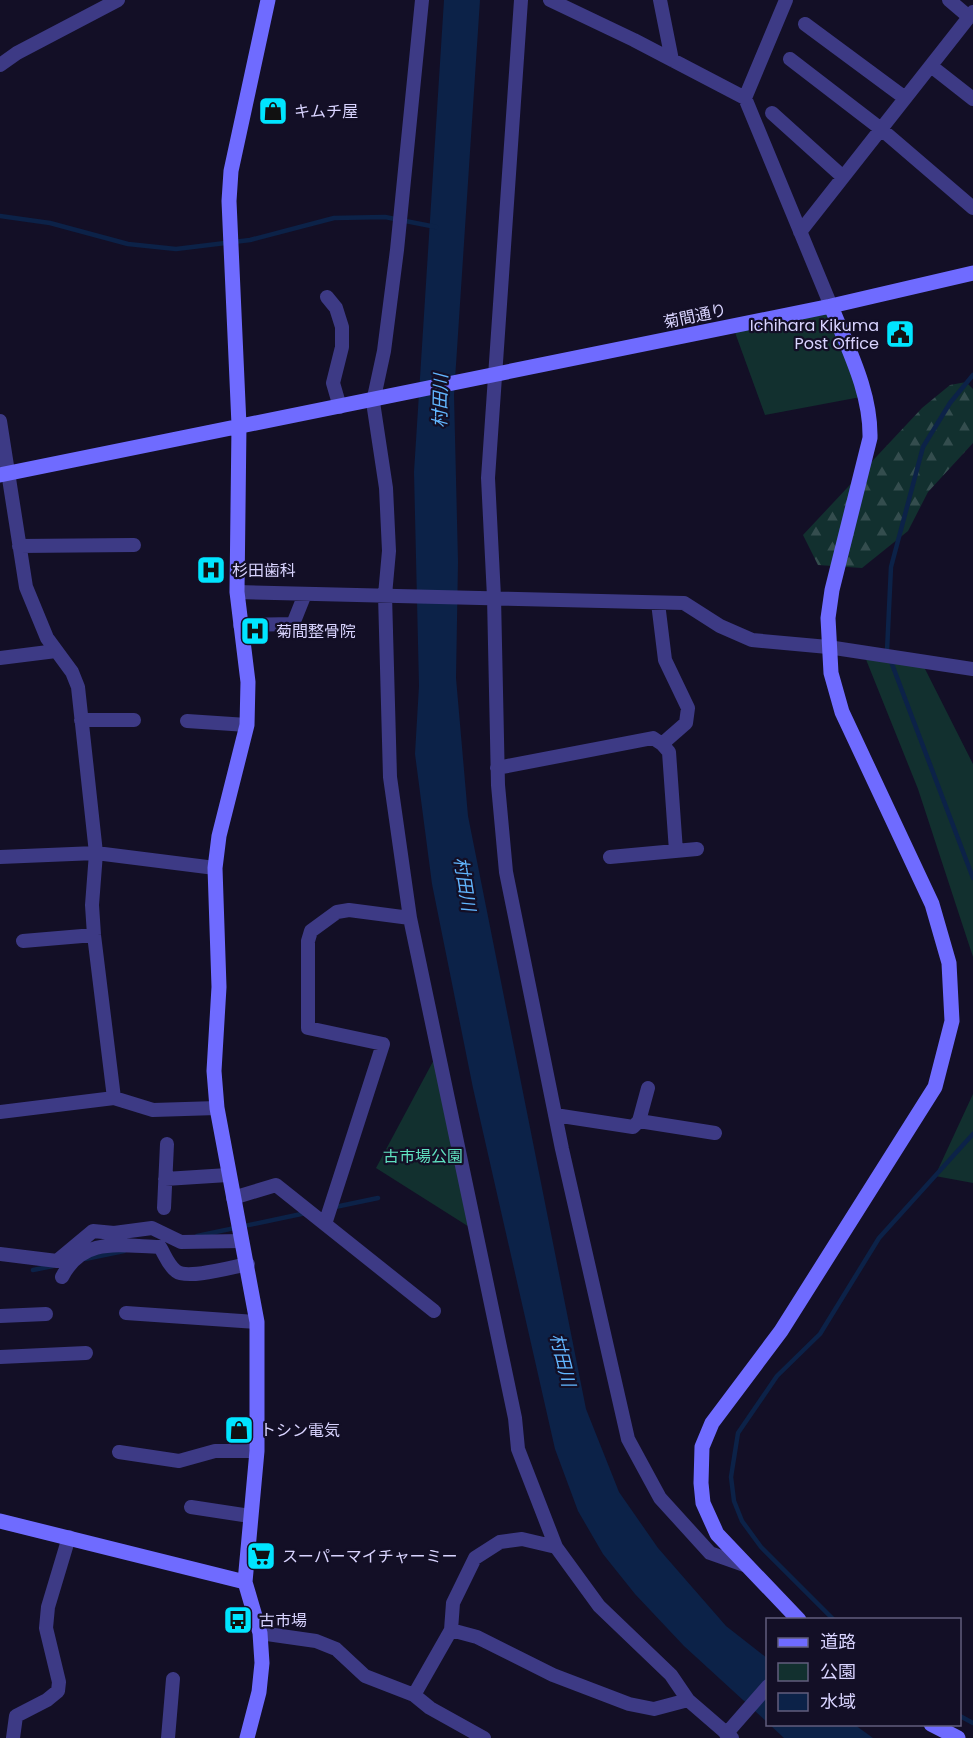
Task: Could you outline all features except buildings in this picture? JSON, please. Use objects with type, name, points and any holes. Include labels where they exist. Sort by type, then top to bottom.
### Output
[{"type":"street","points":[[0,65],[17,53],[118,0]]},
{"type":"street","points":[[247,1738],[259,1692],[262,1663],[260,1633],[245,1582],[256,1451],[257,1322],[248,1264],[228,1175],[217,1108],[214,1071],[219,987],[214,868],[219,836],[247,725],[248,682],[237,592],[240,425],[230,242],[231,171],[268,0]]},
{"type":"street","points":[[422,0],[397,250],[384,351],[373,402],[386,488],[389,551],[385,595],[390,777],[410,918],[515,1418],[518,1449],[556,1547],[598,1606],[671,1675],[688,1700],[729,1736],[766,1689]]},
{"type":"street","points":[[521,0],[488,478],[494,597],[497,768],[506,872],[555,1115],[628,1439],[660,1498],[710,1553],[744,1565]]},
{"type":"street","points":[[550,0],[745,98],[866,396],[871,428],[832,590],[828,618],[831,673],[842,712],[932,904],[949,963],[952,1022],[935,1087],[781,1331],[712,1423],[702,1447],[700,1483],[703,1503],[717,1534],[744,1565],[797,1618]]},
{"type":"street","points":[[660,0],[672,60]]},
{"type":"street","points":[[745,98],[786,0]]},
{"type":"street","points":[[800,232],[971,14],[949,0]]},
{"type":"street","points":[[805,24],[905,98]]},
{"type":"street","points":[[790,59],[881,129],[973,208]]},
{"type":"street","points":[[930,66],[973,99]]},
{"type":"street","points":[[772,114],[843,177]]},
{"type":"street","name":"菊間通り","points":[[4,475],[240,425],[373,402],[831,306],[973,273]]},
{"type":"street","points":[[327,297],[336,308],[342,327],[342,347],[333,383],[340,407]]},
{"type":"street","points":[[0,421],[4,475],[26,587],[47,638],[72,672],[78,687],[96,853],[92,905],[94,934],[114,1098]]},
{"type":"street","points":[[19,546],[134,546]]},
{"type":"street","points":[[237,592],[684,603],[720,626],[752,640],[828,647],[973,669]]},
{"type":"street","points":[[240,625],[293,624],[305,594]]},
{"type":"street","points":[[658,603],[665,660],[688,708],[686,723],[662,744]]},
{"type":"street","points":[[0,658],[56,651]]},
{"type":"street","points":[[81,720],[134,720]]},
{"type":"street","points":[[187,721],[247,725]]},
{"type":"street","points":[[497,768],[652,738],[669,752],[676,851]]},
{"type":"street","points":[[610,857],[697,849]]},
{"type":"street","points":[[0,857],[96,853],[214,868]]},
{"type":"street","points":[[325,1224],[383,1044],[308,1028],[308,941],[311,931],[337,912],[349,910],[410,918]]},
{"type":"street","points":[[22,941],[94,934]]},
{"type":"street","points":[[555,1115],[633,1127],[639,1121],[648,1088]]},
{"type":"street","points":[[0,1112],[114,1098],[153,1110],[217,1108]]},
{"type":"street","points":[[639,1121],[715,1133]]},
{"type":"street","points":[[164,1208],[167,1144]]},
{"type":"street","points":[[165,1179],[228,1175]]},
{"type":"street","points":[[233,1198],[276,1185],[434,1311]]},
{"type":"street","points":[[0,1254],[57,1261],[93,1231],[114,1233],[152,1228],[181,1242],[242,1241]]},
{"type":"street","points":[[63,1277],[70,1263],[94,1246],[160,1247],[170,1266],[178,1274],[189,1275],[248,1264]]},
{"type":"street","points":[[126,1313],[257,1322]]},
{"type":"street","points":[[0,1316],[46,1314]]},
{"type":"street","points":[[0,1357],[86,1353]]},
{"type":"street","points":[[119,1452],[179,1461],[215,1451],[256,1451]]},
{"type":"street","points":[[191,1507],[250,1516]]},
{"type":"street","points":[[0,1521],[245,1582]]},
{"type":"street","points":[[13,1738],[16,1716],[47,1700],[58,1691],[59,1682],[46,1628],[48,1607],[69,1537]]},
{"type":"street","points":[[414,1695],[451,1630],[453,1603],[475,1558],[500,1542],[522,1539],[556,1547]]},
{"type":"street","points":[[451,1630],[477,1637],[553,1675],[629,1704],[654,1708],[688,1700]]},
{"type":"street","points":[[260,1633],[316,1641],[336,1649],[365,1676],[414,1695],[430,1708],[484,1738]]},
{"type":"street","points":[[168,1738],[173,1679]]},
{"type":"street","points":[[933,1726],[958,1738]]},
{"type":"green space","points":[[831,306],[866,396],[765,415],[733,327]]},
{"type":"green space","points":[[966,382],[973,389],[973,443],[928,492],[908,531],[862,568],[818,565],[803,535],[922,408],[950,385]]},
{"type":"green space","points":[[863,652],[921,661],[973,764],[973,957],[918,789]]},
{"type":"green space","name":"古市場公園","points":[[437,1054],[474,1230],[376,1168]]},
{"type":"green space","points":[[973,1094],[973,1183],[935,1176]]},
{"type":"water","name":"村田川","points":[[444,0],[480,0],[454,395],[458,562],[456,678],[468,816],[586,1409],[619,1492],[658,1548],[726,1626],[766,1657],[766,1721],[684,1646],[635,1594],[603,1554],[578,1511],[555,1449],[473,1088],[432,884],[415,754],[419,686],[414,472]]},
{"type":"water","points":[[771,1726],[856,1726],[873,1738],[784,1738]]},
{"type":"waterway","points":[[0,216],[50,223],[128,244],[176,249],[250,240],[334,218],[385,217],[436,227]]},
{"type":"waterway","points":[[973,375],[950,403],[923,447],[891,567],[887,651],[973,878]]},
{"type":"waterway","points":[[832,1618],[761,1547],[742,1521],[734,1501],[731,1477],[738,1433],[777,1376],[820,1334],[879,1238],[973,1134]]},
{"type":"waterway","points":[[335,1207],[378,1198]]},
{"type":"waterway","points":[[197,1236],[306,1213]]},
{"type":"waterway","points":[[85,1259],[124,1251]]},
{"type":"waterway","points":[[33,1270],[53,1266]]},
{"type":"waterway","points":[[961,1717],[973,1723]]},
{"type":"place","name":"キムチ屋","points":[[273,111]]},
{"type":"place","name":"Ichihara Kikuma Post Office","points":[[900,334]]},
{"type":"place","name":"杉田歯科","points":[[211,570]]},
{"type":"place","name":"菊間整骨院","points":[[255,631]]},
{"type":"place","name":"トシン電気","points":[[239,1430]]},
{"type":"place","name":"スーパーマイチャーミー","points":[[261,1556]]},
{"type":"place","name":"古市場","points":[[238,1620]]}]
